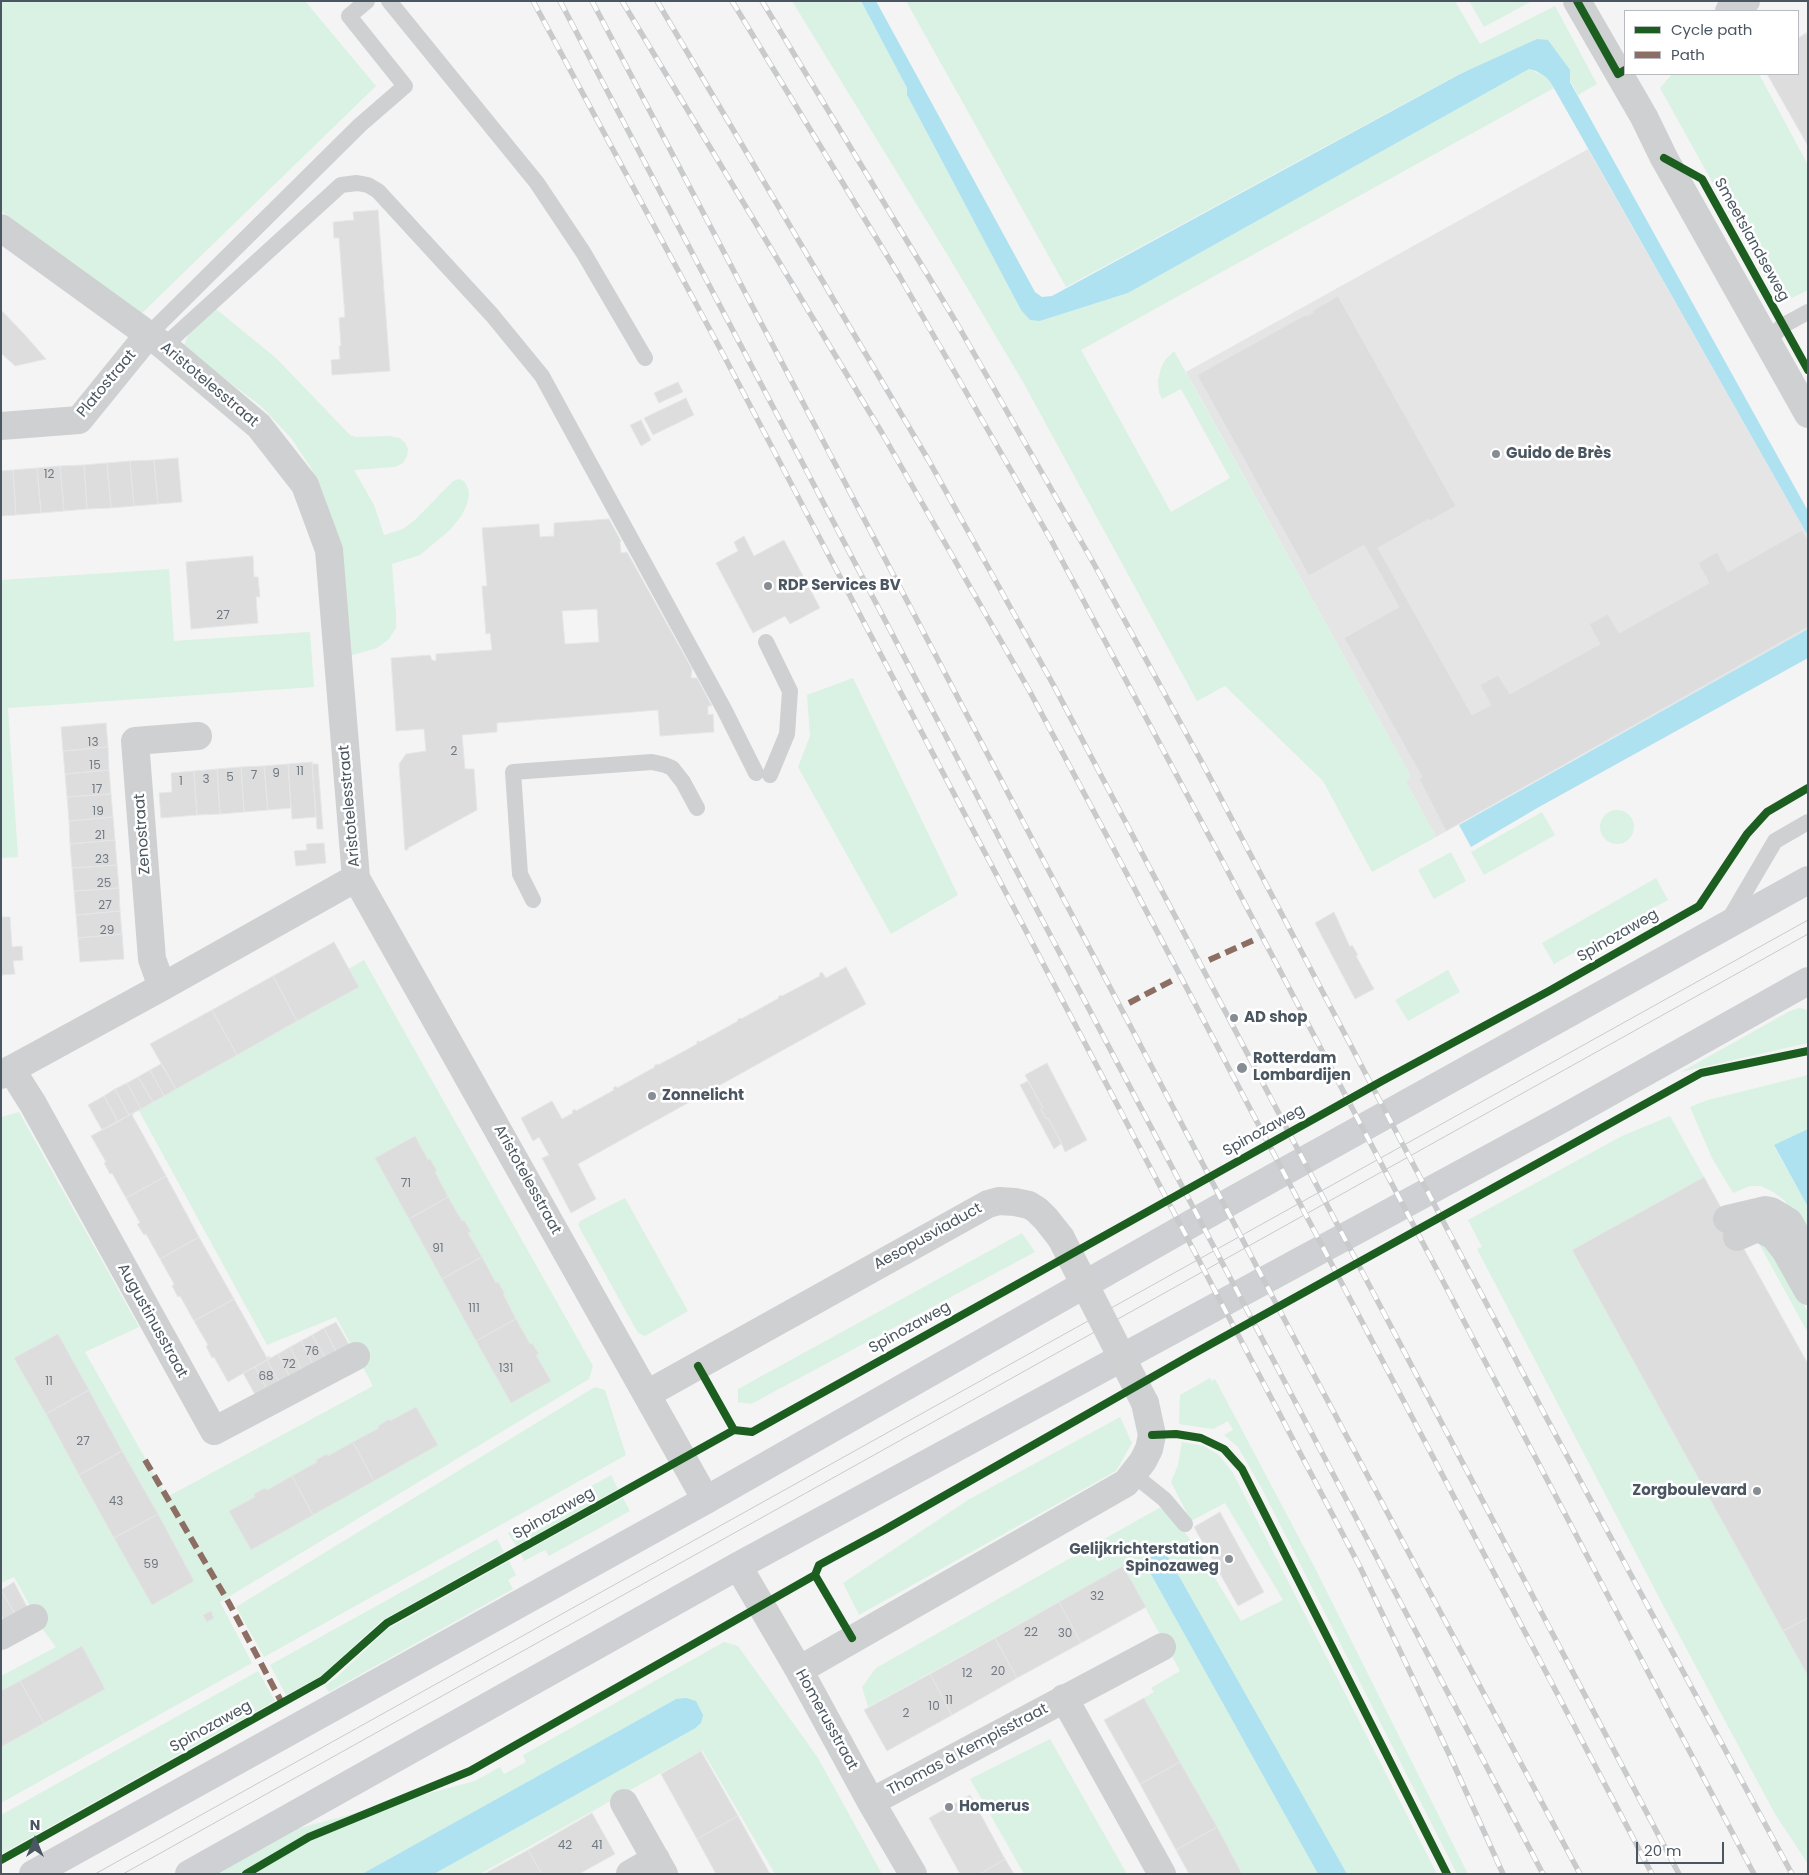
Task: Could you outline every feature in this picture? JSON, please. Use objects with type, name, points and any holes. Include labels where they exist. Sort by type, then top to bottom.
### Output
[{"type":"main road","points":[[33,1874],[706,1500],[1233,1200],[1808,880]]},
{"type":"main road","points":[[190,1874],[738,1566],[1552,1125],[1808,981]]},
{"type":"street","points":[[1577,1],[1622,72],[1664,158],[1808,414]]},
{"type":"street","points":[[1731,10],[1746,1]]},
{"type":"street","name":"Aristotelesstraat","points":[[1,228],[156,341],[259,426],[305,485],[329,550],[356,878],[706,1500]]},
{"type":"street","name":"Platostraat","points":[[1,426],[79,420],[156,341]]},
{"type":"street","name":"Zenostraat","points":[[162,987],[152,959],[135,741],[198,736]]},
{"type":"street","points":[[6,1072],[356,878]]},
{"type":"street","name":"Augustinusstraat","points":[[6,1072],[33,1104],[214,1432],[356,1356]]},
{"type":"street","name":"Aesopusviaduct","points":[[647,1394],[988,1204],[999,1201],[1015,1202],[1029,1206],[1037,1210],[1061,1238],[1145,1403],[1152,1435],[1149,1449],[1134,1474],[1126,1483],[799,1670]]},
{"type":"street","points":[[1808,1256],[1789,1222],[1771,1211],[1765,1210],[1732,1228],[1762,1230],[1774,1236],[1785,1250],[1808,1291]]},
{"type":"street","name":"Homerusstraat","points":[[738,1566],[799,1670],[871,1802],[913,1874]]},
{"type":"street","points":[[1,1636],[34,1618]]},
{"type":"street","name":"Thomas à Kempisstraat","points":[[871,1802],[1162,1647]]},
{"type":"street","name":"Thomas à Kempisstraat","points":[[1064,1698],[1162,1874]]},
{"type":"street","points":[[624,1803],[660,1866],[630,1874]]},
{"type":"lane","points":[[156,341],[360,125],[405,86],[349,16],[368,1]]},
{"type":"lane","points":[[389,1],[537,183],[583,252],[645,358]]},
{"type":"lane","points":[[156,341],[341,185],[357,183],[368,185],[378,191],[492,316],[542,376],[725,711],[763,774],[786,734],[790,690],[766,642]]},
{"type":"lane","name":"Smeetslandseweg","points":[[1768,342],[1782,326],[1808,312]]},
{"type":"lane","points":[[533,900],[520,874],[513,772],[652,762],[672,768],[684,782],[697,808]]},
{"type":"lane","points":[[1726,926],[1775,840],[1808,822]]},
{"type":"lane","points":[[1134,1474],[1164,1499],[1186,1524]]},
{"type":"shaded area","name":"Guido de Brès","points":[[1588,149],[1808,536],[1808,629],[1436,837],[1406,782],[1410,775],[1186,372]]},
{"type":"green space","points":[[1,1],[305,1],[376,86],[141,314],[1,211]]},
{"type":"green space","points":[[792,1],[861,1],[907,88],[907,95],[1021,310],[1040,321],[1128,293],[1529,69],[1546,77],[1551,83],[1554,88],[1081,350],[1171,512],[1230,478],[1181,389],[1162,399],[1159,393],[1158,380],[1161,368],[1165,360],[1174,351],[1410,775],[1406,782],[1436,837],[1372,872],[1323,781],[1225,686],[1197,701],[1023,382]]},
{"type":"green space","points":[[906,1],[1455,1],[1480,44],[1555,6],[1597,84],[1578,95],[1548,40],[1459,74],[1066,287]]},
{"type":"green space","points":[[1469,1],[1532,1],[1484,27]]},
{"type":"green space","points":[[1671,75],[1760,75],[1808,165],[1808,290],[1780,304],[1660,88]]},
{"type":"green space","points":[[216,309],[276,358],[350,435],[356,437],[389,436],[400,438],[405,443],[408,449],[403,463],[395,467],[354,470],[374,505],[384,535],[403,529],[416,519],[453,481],[459,479],[464,481],[468,488],[467,504],[462,515],[450,530],[420,555],[392,564],[396,628],[389,639],[377,648],[349,656],[327,507],[311,468],[291,438],[261,406],[183,348],[189,333]]},
{"type":"green space","points":[[169,569],[174,641],[310,632],[314,687],[8,708],[18,857],[1,858],[1,580]]},
{"type":"green space","points":[[853,678],[958,895],[891,934],[798,767],[810,736],[807,695]]},
{"type":"green space","points":[[1617,810],[1629,815],[1634,827],[1629,839],[1617,844],[1605,839],[1600,827],[1605,815]]},
{"type":"green space","points":[[1542,812],[1555,835],[1484,875],[1471,852]]},
{"type":"green space","points":[[1451,852],[1466,881],[1434,899],[1418,870]]},
{"type":"green space","points":[[1656,878],[1668,900],[1554,964],[1542,943]]},
{"type":"green space","points":[[364,960],[593,1366],[589,1379],[220,1602],[252,1663],[1,1803],[1,1676],[56,1647],[34,1618],[29,1604],[14,1577],[1,1583],[1,1117],[19,1112],[139,1327],[85,1352],[167,1497],[373,1386],[336,1317],[267,1345],[132,1098],[173,1076],[170,1070]]},
{"type":"green space","points":[[1448,970],[1460,992],[1408,1021],[1395,1000]]},
{"type":"green space","points":[[1799,1008],[1808,1010],[1808,1043],[1681,1072],[1790,1011]]},
{"type":"green space","points":[[1808,1075],[1808,1129],[1774,1146],[1808,1207],[1808,1242],[1785,1201],[1773,1192],[1761,1186],[1750,1186],[1733,1193],[1712,1158],[1690,1107],[1708,1100]]},
{"type":"green space","points":[[1670,1116],[1704,1177],[1572,1250],[1808,1675],[1808,1864],[1775,1814],[1664,1607],[1477,1249],[1482,1247],[1468,1220],[1622,1136]]},
{"type":"green space","points":[[625,1198],[688,1311],[645,1336],[638,1333],[578,1225],[580,1221]]},
{"type":"green space","points":[[1022,1233],[1035,1252],[751,1404],[738,1402],[738,1389]]},
{"type":"green space","points":[[1758,1242],[1769,1243],[1808,1312],[1808,1333]]},
{"type":"green space","points":[[1210,1378],[1212,1381],[1215,1379],[1315,1568],[1468,1874],[1457,1874],[1261,1487],[1238,1447],[1224,1435],[1233,1430],[1228,1421],[1213,1429],[1179,1424],[1180,1395]]},
{"type":"green space","points":[[595,1387],[605,1390],[626,1455],[264,1657],[236,1607]]},
{"type":"green space","points":[[1120,1417],[1132,1443],[1116,1471],[859,1615],[843,1583],[968,1500]]},
{"type":"green space","points":[[1182,1442],[1204,1446],[1219,1455],[1233,1473],[1437,1874],[1347,1874],[1157,1554],[1143,1560],[1318,1874],[1242,1874],[1144,1698],[1154,1692],[1151,1688],[1180,1671],[1123,1567],[868,1707],[862,1687],[876,1668],[1159,1508],[1170,1513],[1196,1547],[1241,1621],[1283,1600],[1225,1503],[1191,1521],[1171,1482],[1178,1465]]},
{"type":"green space","points":[[611,1475],[618,1489],[516,1546],[508,1533]]},
{"type":"green space","points":[[623,1498],[630,1511],[549,1556],[545,1550],[524,1561],[521,1554]]},
{"type":"green space","points":[[497,1539],[504,1552],[381,1621],[321,1676],[286,1695],[270,1665]]},
{"type":"green space","points":[[509,1561],[516,1575],[508,1580],[513,1589],[329,1692],[325,1686],[386,1630]]},
{"type":"green space","points":[[724,1642],[738,1646],[818,1758],[882,1874],[775,1874],[702,1750],[480,1874],[434,1874],[694,1729],[676,1699],[362,1874],[217,1874],[300,1828],[475,1781],[500,1767],[504,1774],[526,1762],[523,1755]]},
{"type":"green space","points":[[258,1671],[275,1701],[1,1854],[1,1815]]},
{"type":"green space","points":[[1050,1739],[1127,1874],[1024,1874],[970,1779]]},
{"type":"water","points":[[861,1],[876,1],[1035,292],[1042,297],[1052,296],[1460,74],[1537,39],[1548,40],[1570,70],[1570,82],[1808,511],[1808,536],[1551,83],[1546,77],[1536,71],[1529,69],[1128,293],[1040,321],[1030,320],[1021,310],[907,95],[907,88]]},
{"type":"water","points":[[1808,629],[1808,658],[1539,807],[1471,847],[1459,825]]},
{"type":"water","points":[[1808,1129],[1808,1207],[1774,1145]]},
{"type":"water","points":[[1157,1554],[1167,1555],[1347,1874],[1318,1874],[1143,1560]]},
{"type":"water","points":[[686,1698],[696,1701],[703,1715],[701,1723],[694,1729],[434,1874],[362,1874],[676,1699]]},
{"type":"building","points":[[1806,33],[1808,37],[1808,146],[1768,75],[1799,75],[1799,37]]},
{"type":"building","points":[[378,210],[390,371],[332,375],[331,360],[340,359],[339,318],[345,317],[339,238],[334,238],[333,222],[354,220],[353,212]]},
{"type":"building","points":[[1338,296],[1456,506],[1378,548],[1472,715],[1491,705],[1480,685],[1498,675],[1510,694],[1600,644],[1589,624],[1608,614],[1619,633],[1709,583],[1698,563],[1717,552],[1728,572],[1802,530],[1808,540],[1808,627],[1446,831],[1419,779],[1422,777],[1344,638],[1399,607],[1364,545],[1309,576],[1197,375],[1305,315],[1313,313],[1312,311]]},
{"type":"building","points":[[1,310],[46,359],[15,366],[1,353]]},
{"type":"building","points":[[678,382],[683,392],[659,403],[654,393]]},
{"type":"building","points":[[686,398],[694,415],[653,435],[644,418]]},
{"type":"building","points":[[641,420],[651,440],[641,446],[630,425]]},
{"type":"building","points":[[178,458],[182,502],[158,504],[154,460]]},
{"type":"building","points":[[154,460],[158,504],[134,506],[130,461]]},
{"type":"building","points":[[130,461],[134,506],[111,508],[107,463]]},
{"type":"building","points":[[107,463],[111,508],[87,509],[84,465]]},
{"type":"building","points":[[84,465],[87,509],[64,511],[60,466]]},
{"type":"building","points":[[60,466],[64,511],[41,513],[37,468]]},
{"type":"building","points":[[37,468],[41,513],[16,515],[13,470]]},
{"type":"building","points":[[13,470],[16,515],[1,516],[1,471]]},
{"type":"building","points":[[609,519],[621,541],[621,553],[627,552],[692,669],[691,678],[697,678],[712,706],[708,706],[708,715],[713,714],[714,732],[660,736],[658,710],[497,723],[497,732],[462,735],[465,769],[474,769],[477,810],[405,850],[399,764],[406,754],[426,751],[424,729],[396,731],[391,658],[430,655],[432,660],[436,661],[436,654],[492,650],[490,633],[486,634],[482,586],[487,586],[482,528],[539,524],[540,537],[554,536],[554,523]],"holes":[[[597,609],[599,642],[565,644],[562,611]]]},
{"type":"building","name":"RDP Services BV","points":[[744,536],[754,556],[784,540],[820,608],[790,624],[785,616],[753,633],[716,563],[738,551],[734,542]]},
{"type":"building","points":[[253,556],[254,577],[258,577],[260,597],[256,597],[258,623],[191,629],[186,562]]},
{"type":"building","points":[[106,723],[108,747],[63,751],[61,727]]},
{"type":"building","points":[[108,747],[109,770],[65,774],[63,751]]},
{"type":"building","points":[[312,762],[316,817],[292,819],[288,764]]},
{"type":"building","points":[[288,764],[291,808],[268,810],[264,766]]},
{"type":"building","points":[[312,764],[318,764],[323,829],[317,829]]},
{"type":"building","points":[[264,766],[268,810],[244,812],[241,767]]},
{"type":"building","points":[[241,767],[244,812],[220,814],[217,769]]},
{"type":"building","points":[[217,769],[220,814],[197,815],[194,771]]},
{"type":"building","points":[[109,770],[111,794],[67,797],[65,774]]},
{"type":"building","points":[[194,771],[197,815],[161,818],[159,793],[172,792],[171,773]]},
{"type":"building","points":[[111,794],[113,817],[69,821],[67,797]]},
{"type":"building","points":[[113,817],[115,840],[70,844],[69,821]]},
{"type":"building","points":[[115,840],[117,865],[72,868],[70,844]]},
{"type":"building","points":[[324,843],[326,863],[296,866],[294,851],[307,850],[306,844]]},
{"type":"building","points":[[117,865],[119,888],[74,891],[72,868]]},
{"type":"building","points":[[119,888],[120,911],[76,915],[74,891]]},
{"type":"building","points":[[120,911],[122,934],[78,938],[76,915]]},
{"type":"building","points":[[1334,912],[1350,947],[1352,945],[1358,955],[1356,956],[1374,989],[1355,999],[1315,923]]},
{"type":"building","points":[[1,917],[10,917],[12,947],[22,946],[23,960],[13,961],[15,974],[1,975]]},
{"type":"building","points":[[122,934],[124,959],[80,962],[78,938]]},
{"type":"building","points":[[334,942],[359,987],[297,1021],[273,976]]},
{"type":"building","name":"Zonnelicht","points":[[846,967],[866,1004],[578,1164],[596,1199],[571,1213],[542,1158],[549,1155],[539,1137],[533,1141],[521,1118],[552,1101],[562,1119],[573,1113],[572,1111],[575,1109],[576,1111],[614,1090],[613,1088],[616,1086],[617,1088],[655,1067],[657,1064],[697,1044],[697,1041],[700,1042],[738,1021],[740,1018],[779,998],[781,995],[820,976],[819,974],[822,972],[826,978]]},
{"type":"building","points":[[273,976],[297,1021],[237,1055],[212,1010]]},
{"type":"building","points":[[212,1010],[237,1055],[176,1089],[150,1044]]},
{"type":"building","points":[[1047,1063],[1087,1140],[1065,1152],[1048,1118],[1046,1119],[1041,1109],[1043,1108],[1025,1075]]},
{"type":"building","points":[[161,1064],[176,1089],[164,1096],[150,1070]]},
{"type":"building","points":[[150,1070],[164,1096],[153,1102],[138,1077]]},
{"type":"building","points":[[138,1077],[153,1102],[141,1109],[127,1083]]},
{"type":"building","points":[[1028,1081],[1043,1108],[1041,1109],[1046,1119],[1048,1118],[1060,1140],[1061,1144],[1054,1149],[1020,1085]]},
{"type":"building","points":[[127,1083],[141,1109],[129,1115],[115,1089]]},
{"type":"building","points":[[115,1089],[129,1115],[118,1122],[104,1096]]},
{"type":"building","points":[[104,1096],[118,1122],[102,1130],[88,1105]]},
{"type":"building","points":[[133,1113],[132,1115],[166,1176],[126,1198],[112,1173],[110,1174],[104,1163],[106,1162],[91,1136]]},
{"type":"building","points":[[415,1136],[428,1160],[430,1159],[437,1171],[435,1172],[448,1197],[409,1219],[375,1158]]},
{"type":"building","points":[[166,1176],[199,1237],[160,1259],[146,1234],[144,1235],[137,1224],[140,1223],[126,1198]]},
{"type":"building","name":"Zorgboulevard","points":[[1704,1177],[1808,1364],[1808,1618],[1783,1631],[1572,1250]]},
{"type":"building","points":[[448,1197],[471,1232],[468,1233],[482,1257],[442,1279],[409,1219]]},
{"type":"building","points":[[199,1237],[234,1299],[194,1321],[180,1296],[178,1297],[172,1286],[174,1284],[160,1259]]},
{"type":"building","points":[[482,1257],[496,1283],[498,1282],[505,1294],[503,1294],[516,1319],[476,1341],[442,1279]]},
{"type":"building","points":[[234,1299],[267,1358],[269,1356],[270,1358],[228,1382],[214,1357],[212,1358],[206,1346],[208,1345],[194,1321]]},
{"type":"building","points":[[516,1319],[530,1344],[532,1343],[539,1354],[536,1355],[551,1381],[511,1403],[476,1341]]},
{"type":"building","points":[[336,1322],[350,1346],[337,1353],[324,1328]]},
{"type":"building","points":[[324,1328],[337,1353],[326,1359],[312,1335]]},
{"type":"building","points":[[58,1334],[89,1390],[46,1414],[14,1358]]},
{"type":"building","points":[[312,1335],[326,1359],[314,1366],[301,1341]]},
{"type":"building","points":[[301,1341],[314,1366],[303,1372],[290,1347]]},
{"type":"building","points":[[290,1347],[303,1372],[291,1379],[278,1354]]},
{"type":"building","points":[[278,1354],[291,1379],[280,1384],[267,1360]]},
{"type":"building","points":[[267,1360],[280,1384],[268,1391],[255,1367]]},
{"type":"building","points":[[255,1367],[268,1391],[257,1398],[243,1373]]},
{"type":"building","points":[[89,1390],[122,1451],[79,1475],[46,1414]]},
{"type":"building","points":[[416,1407],[438,1445],[374,1481],[353,1442],[379,1428],[378,1426],[389,1419],[390,1421]]},
{"type":"building","points":[[353,1442],[374,1481],[313,1515],[292,1476],[317,1462],[316,1460],[327,1454],[328,1456]]},
{"type":"building","points":[[122,1451],[158,1514],[114,1538],[79,1475]]},
{"type":"building","points":[[292,1476],[313,1515],[251,1550],[229,1511],[255,1497],[254,1494],[265,1488],[267,1490]]},
{"type":"building","name":"Gelijkrichterstation Spinozaweg","points":[[1220,1512],[1264,1592],[1238,1606],[1194,1527]]},
{"type":"building","points":[[158,1514],[194,1581],[152,1605],[114,1538]]},
{"type":"building","points":[[1123,1566],[1146,1607],[1081,1643],[1059,1602]]},
{"type":"building","points":[[14,1582],[27,1607],[15,1614],[1,1590]]},
{"type":"building","points":[[1,1590],[15,1614],[4,1620],[1,1615]]},
{"type":"building","points":[[1059,1602],[1081,1643],[1017,1678],[995,1638]]},
{"type":"building","points":[[211,1611],[214,1618],[207,1622],[203,1615]]},
{"type":"building","points":[[1808,1618],[1808,1676],[1783,1631]]},
{"type":"building","points":[[995,1638],[1017,1678],[952,1715],[930,1674]]},
{"type":"building","points":[[82,1646],[105,1689],[44,1723],[20,1681]]},
{"type":"building","points":[[930,1674],[952,1715],[887,1751],[864,1710]]},
{"type":"building","points":[[20,1681],[44,1723],[1,1747],[1,1691]]},
{"type":"building","points":[[1144,1698],[1180,1762],[1140,1784],[1104,1720]]},
{"type":"building","points":[[701,1751],[738,1816],[697,1839],[661,1774]]},
{"type":"building","points":[[1180,1762],[1217,1827],[1176,1850],[1140,1784]]},
{"type":"building","points":[[970,1795],[1005,1859],[980,1874],[960,1874],[929,1818]]},
{"type":"building","points":[[592,1813],[615,1854],[579,1874],[542,1874],[528,1850]]},
{"type":"building","points":[[738,1816],[770,1874],[716,1874],[697,1839]]},
{"type":"building","points":[[1217,1827],[1242,1874],[1189,1874],[1176,1850]]},
{"type":"building","points":[[528,1850],[542,1874],[484,1874]]},
{"type":"building","points":[[1005,1859],[1014,1874],[980,1874]]},
{"type":"tram line","points":[[95,1874],[1808,920]]},
{"type":"tram line","points":[[123,1874],[1808,934]]},
{"type":"railway","points":[[533,1],[723,354],[1360,1567],[1450,1756],[1503,1874]]},
{"type":"railway","points":[[560,1],[1543,1874]]},
{"type":"railway","points":[[592,1],[1290,1330],[1580,1874]]},
{"type":"railway","points":[[622,1],[882,433],[1029,690],[1652,1874]]},
{"type":"railway","points":[[657,1],[929,461],[1054,686],[1679,1874]]},
{"type":"railway","points":[[732,1],[900,277],[1051,540],[1223,862],[1754,1874]]},
{"type":"railway","points":[[762,1],[956,322],[1094,564],[1205,768],[1546,1417],[1792,1874]]},
{"type":"marked path","points":[[1209,960],[1254,940]]},
{"type":"marked path","points":[[1129,1003],[1175,979]]},
{"type":"marked path","points":[[145,1460],[229,1603],[282,1703]]},
{"type":"cycle path","points":[[1577,1],[1618,74],[1624,71]]},
{"type":"cycle path","points":[[1664,158],[1702,179],[1808,370]]},
{"type":"cycle path","name":"Spinozaweg","points":[[1,1860],[323,1680],[387,1623],[734,1430],[752,1432],[1699,906],[1747,834],[1767,812],[1808,788]]},
{"type":"cycle path","points":[[246,1874],[309,1837],[470,1771],[815,1575],[819,1565],[1191,1355],[1701,1073],[1808,1051]]},
{"type":"cycle path","points":[[698,1366],[734,1430]]},
{"type":"cycle path","points":[[1152,1435],[1176,1434],[1201,1438],[1224,1449],[1242,1469],[1447,1874]]},
{"type":"cycle path","points":[[815,1575],[852,1638]]},
{"type":"place","name":"Guido de Brès","points":[[1496,454]]},
{"type":"place","name":"RDP Services BV","points":[[768,586]]},
{"type":"place","name":"AD shop","points":[[1234,1018]]},
{"type":"place","name":"Rotterdam Lombardijen","points":[[1242,1068]]},
{"type":"place","name":"Zonnelicht","points":[[652,1096]]},
{"type":"place","name":"Zorgboulevard","points":[[1757,1491]]},
{"type":"place","name":"Gelijkrichterstation Spinozaweg","points":[[1229,1559]]},
{"type":"place","name":"Homerus","points":[[949,1807]]}]
